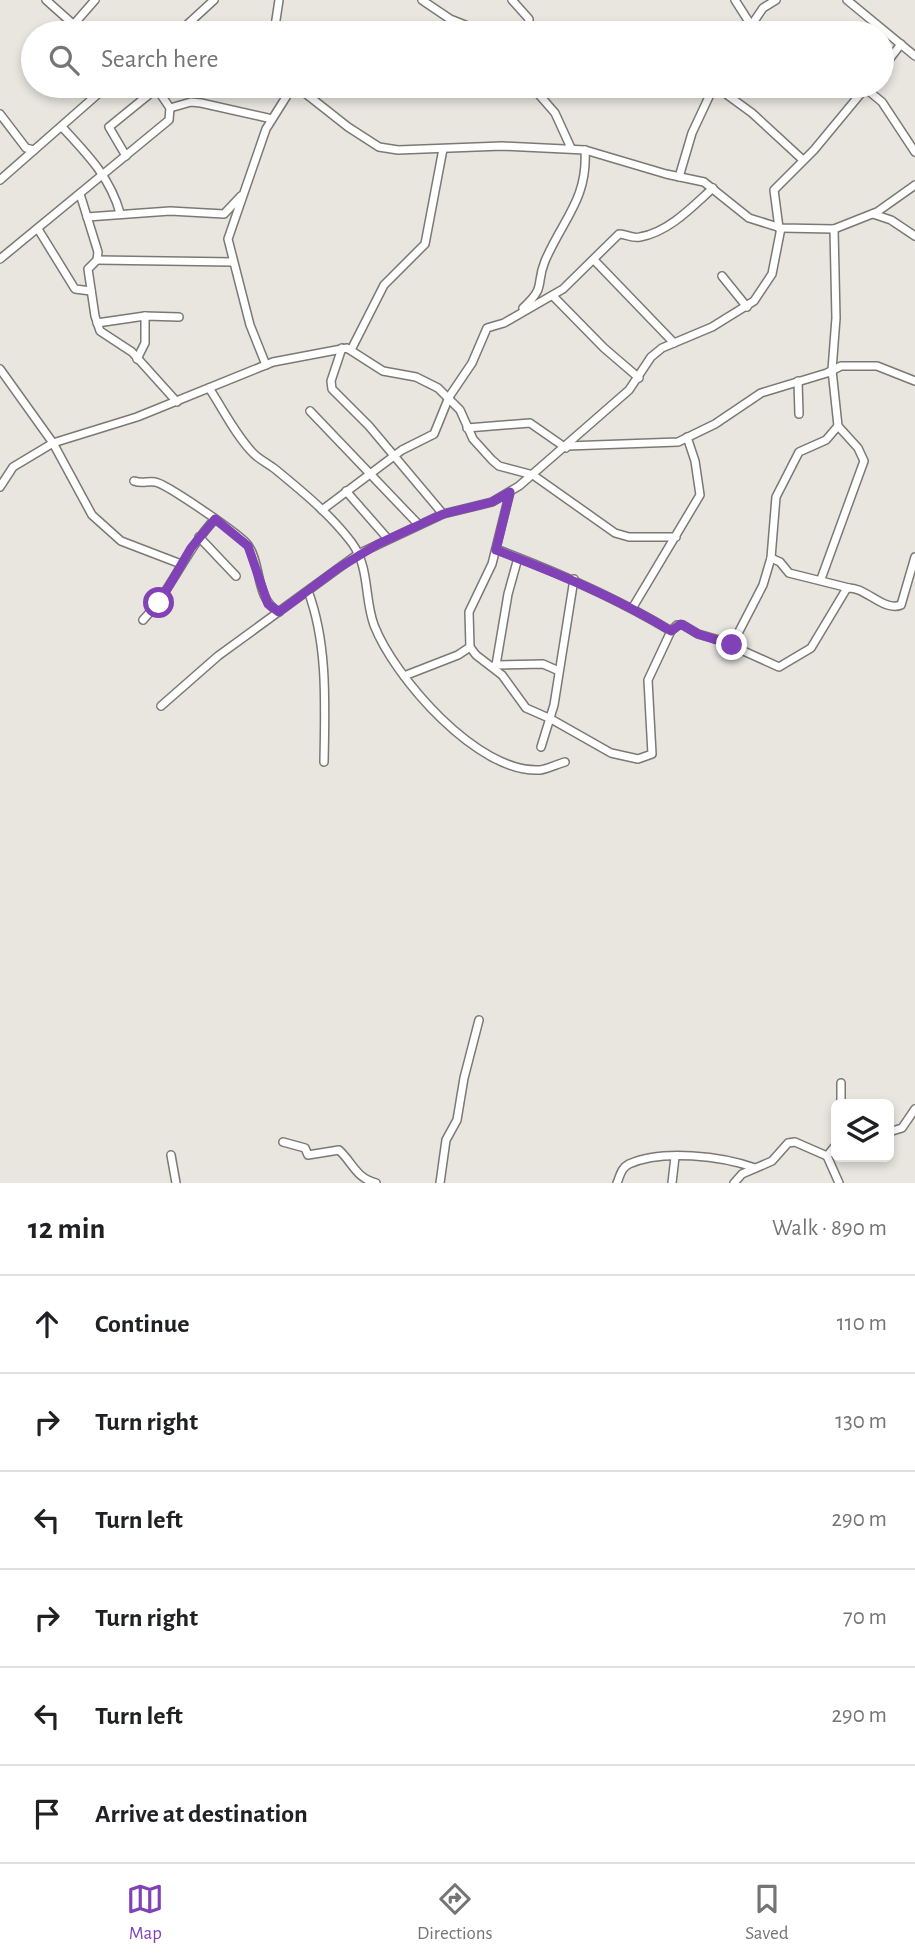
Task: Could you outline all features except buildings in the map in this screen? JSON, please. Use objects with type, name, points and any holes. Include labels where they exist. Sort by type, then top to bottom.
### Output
[{"type":"street","points":[[46,0],[70,21]]},
{"type":"street","points":[[77,21],[95,0]]},
{"type":"street","points":[[191,21],[214,0]]},
{"type":"street","points":[[276,21],[279,0]]},
{"type":"street","points":[[422,0],[455,21]]},
{"type":"street","points":[[436,9],[441,0]]},
{"type":"street","points":[[512,0],[529,21]]},
{"type":"street","points":[[735,0],[745,21]]},
{"type":"street","points":[[847,0],[873,21]]},
{"type":"street","points":[[755,21],[771,1]]},
{"type":"street","points":[[894,38],[915,56]]},
{"type":"street","points":[[894,53],[901,44]]},
{"type":"street","points":[[0,180],[29,151],[62,127],[94,98]]},
{"type":"street","points":[[126,156],[110,127],[143,98]]},
{"type":"street","points":[[0,259],[169,120],[170,108],[163,98]]},
{"type":"street","points":[[266,365],[250,325],[228,239],[272,119],[287,98]]},
{"type":"street","points":[[310,98],[379,147],[443,149],[502,146],[585,150],[704,182],[749,218],[780,228],[834,229],[873,214],[915,185]]},
{"type":"street","points":[[543,98],[555,113],[570,148]]},
{"type":"street","points":[[679,177],[692,133],[709,98]]},
{"type":"street","points":[[731,98],[752,113],[803,160]]},
{"type":"street","points":[[161,706],[218,656],[358,554],[443,514],[492,502],[510,492],[566,447],[639,378],[651,358],[663,348],[712,327],[747,307],[760,294],[772,274],[780,228],[774,190],[857,98]]},
{"type":"street","points":[[878,98],[915,152]]},
{"type":"street","points":[[170,108],[191,102],[201,103],[272,119]]},
{"type":"street","points":[[0,114],[29,151]]},
{"type":"street","points":[[62,127],[103,172],[114,191],[120,213]]},
{"type":"street","points":[[440,168],[453,148]]},
{"type":"street","points":[[443,149],[425,244],[384,285],[331,381],[332,389],[443,514]]},
{"type":"street","points":[[518,314],[538,293],[544,265],[580,199],[585,150]]},
{"type":"street","points":[[322,510],[394,456],[434,434],[449,397],[471,363],[487,328],[553,296],[595,261],[619,234],[637,238],[652,233],[677,219],[713,188]]},
{"type":"street","points":[[80,194],[96,244],[97,260]]},
{"type":"street","points":[[87,217],[188,211],[224,214],[242,195]]},
{"type":"street","points":[[873,214],[891,220],[915,236]]},
{"type":"street","points":[[38,229],[75,289],[91,291]]},
{"type":"street","points":[[821,579],[835,532],[864,461],[858,448],[838,426],[832,370],[836,318],[834,229]]},
{"type":"street","points":[[177,402],[129,349],[102,333],[97,323],[88,269],[97,260],[233,262]]},
{"type":"street","points":[[595,261],[674,343]]},
{"type":"street","points":[[722,276],[747,307]]},
{"type":"street","points":[[553,296],[584,329],[639,378]]},
{"type":"street","points":[[97,323],[145,316],[179,317]]},
{"type":"street","points":[[137,359],[145,343],[145,316]]},
{"type":"street","points":[[661,329],[663,348]]},
{"type":"street","points":[[0,487],[13,467],[52,443],[108,428],[266,365],[347,349],[376,367],[424,380],[449,397],[460,410],[467,428],[480,447],[499,466],[533,475],[619,535],[676,537]]},
{"type":"street","points":[[467,428],[530,423],[566,447],[666,444],[724,419],[751,398],[841,366],[877,366],[915,381]]},
{"type":"street","points":[[0,369],[52,443],[87,508],[111,535],[128,545],[181,564]]},
{"type":"street","points":[[798,381],[799,414]]},
{"type":"street","points":[[209,388],[251,451],[322,510],[358,554],[366,577],[374,624],[415,694],[442,722],[496,757],[540,770],[565,762]]},
{"type":"street","points":[[310,411],[418,525]]},
{"type":"street","points":[[732,645],[763,585],[771,558],[776,497],[799,452],[826,440],[838,426]]},
{"type":"street","points":[[633,607],[700,495],[695,461],[687,437]]},
{"type":"street","points":[[134,481],[156,482],[215,519],[248,546],[268,604],[279,612]]},
{"type":"street","points":[[345,491],[388,539]]},
{"type":"street","points":[[510,492],[496,550],[469,612],[470,647],[502,674],[524,706],[611,753],[638,759],[650,757],[653,749],[648,678],[671,631],[681,624],[698,634],[732,645],[779,667],[811,648],[849,588]]},
{"type":"street","points":[[143,620],[171,586],[181,564],[215,519]]},
{"type":"street","points":[[199,537],[236,576]]},
{"type":"street","points":[[496,550],[574,579],[633,607],[671,631]]},
{"type":"street","points":[[771,558],[780,562],[789,573],[821,579],[898,606],[902,603],[915,557]]},
{"type":"street","points":[[494,666],[518,558]]},
{"type":"street","points":[[541,747],[551,719],[574,579]]},
{"type":"street","points":[[308,591],[319,629],[324,695],[324,762]]},
{"type":"street","points":[[404,676],[458,655],[470,647]]},
{"type":"street","points":[[494,666],[543,664],[559,671]]},
{"type":"street","points":[[440,1183],[446,1140],[457,1119],[479,1020]]},
{"type":"street","points":[[841,1083],[841,1099]]},
{"type":"street","points":[[894,1130],[902,1128],[915,1109]]},
{"type":"street","points":[[283,1142],[305,1149],[309,1155],[339,1150],[351,1169],[366,1181],[376,1183]]},
{"type":"street","points":[[734,1183],[742,1174],[772,1161],[783,1146],[792,1142],[827,1156],[839,1183]]},
{"type":"street","points":[[827,1156],[831,1150]]},
{"type":"street","points":[[171,1155],[176,1183]]},
{"type":"street","points":[[617,1183],[622,1171],[629,1164],[675,1157],[722,1159],[755,1168]]},
{"type":"street","points":[[672,1183],[675,1157]]},
{"type":"route","points":[[159,603],[191,548],[215,519],[244,540],[252,552],[268,604],[279,612],[358,554],[443,514],[492,502],[510,492],[496,550],[574,579],[633,607],[671,631],[681,624],[698,634],[732,645]]}]
